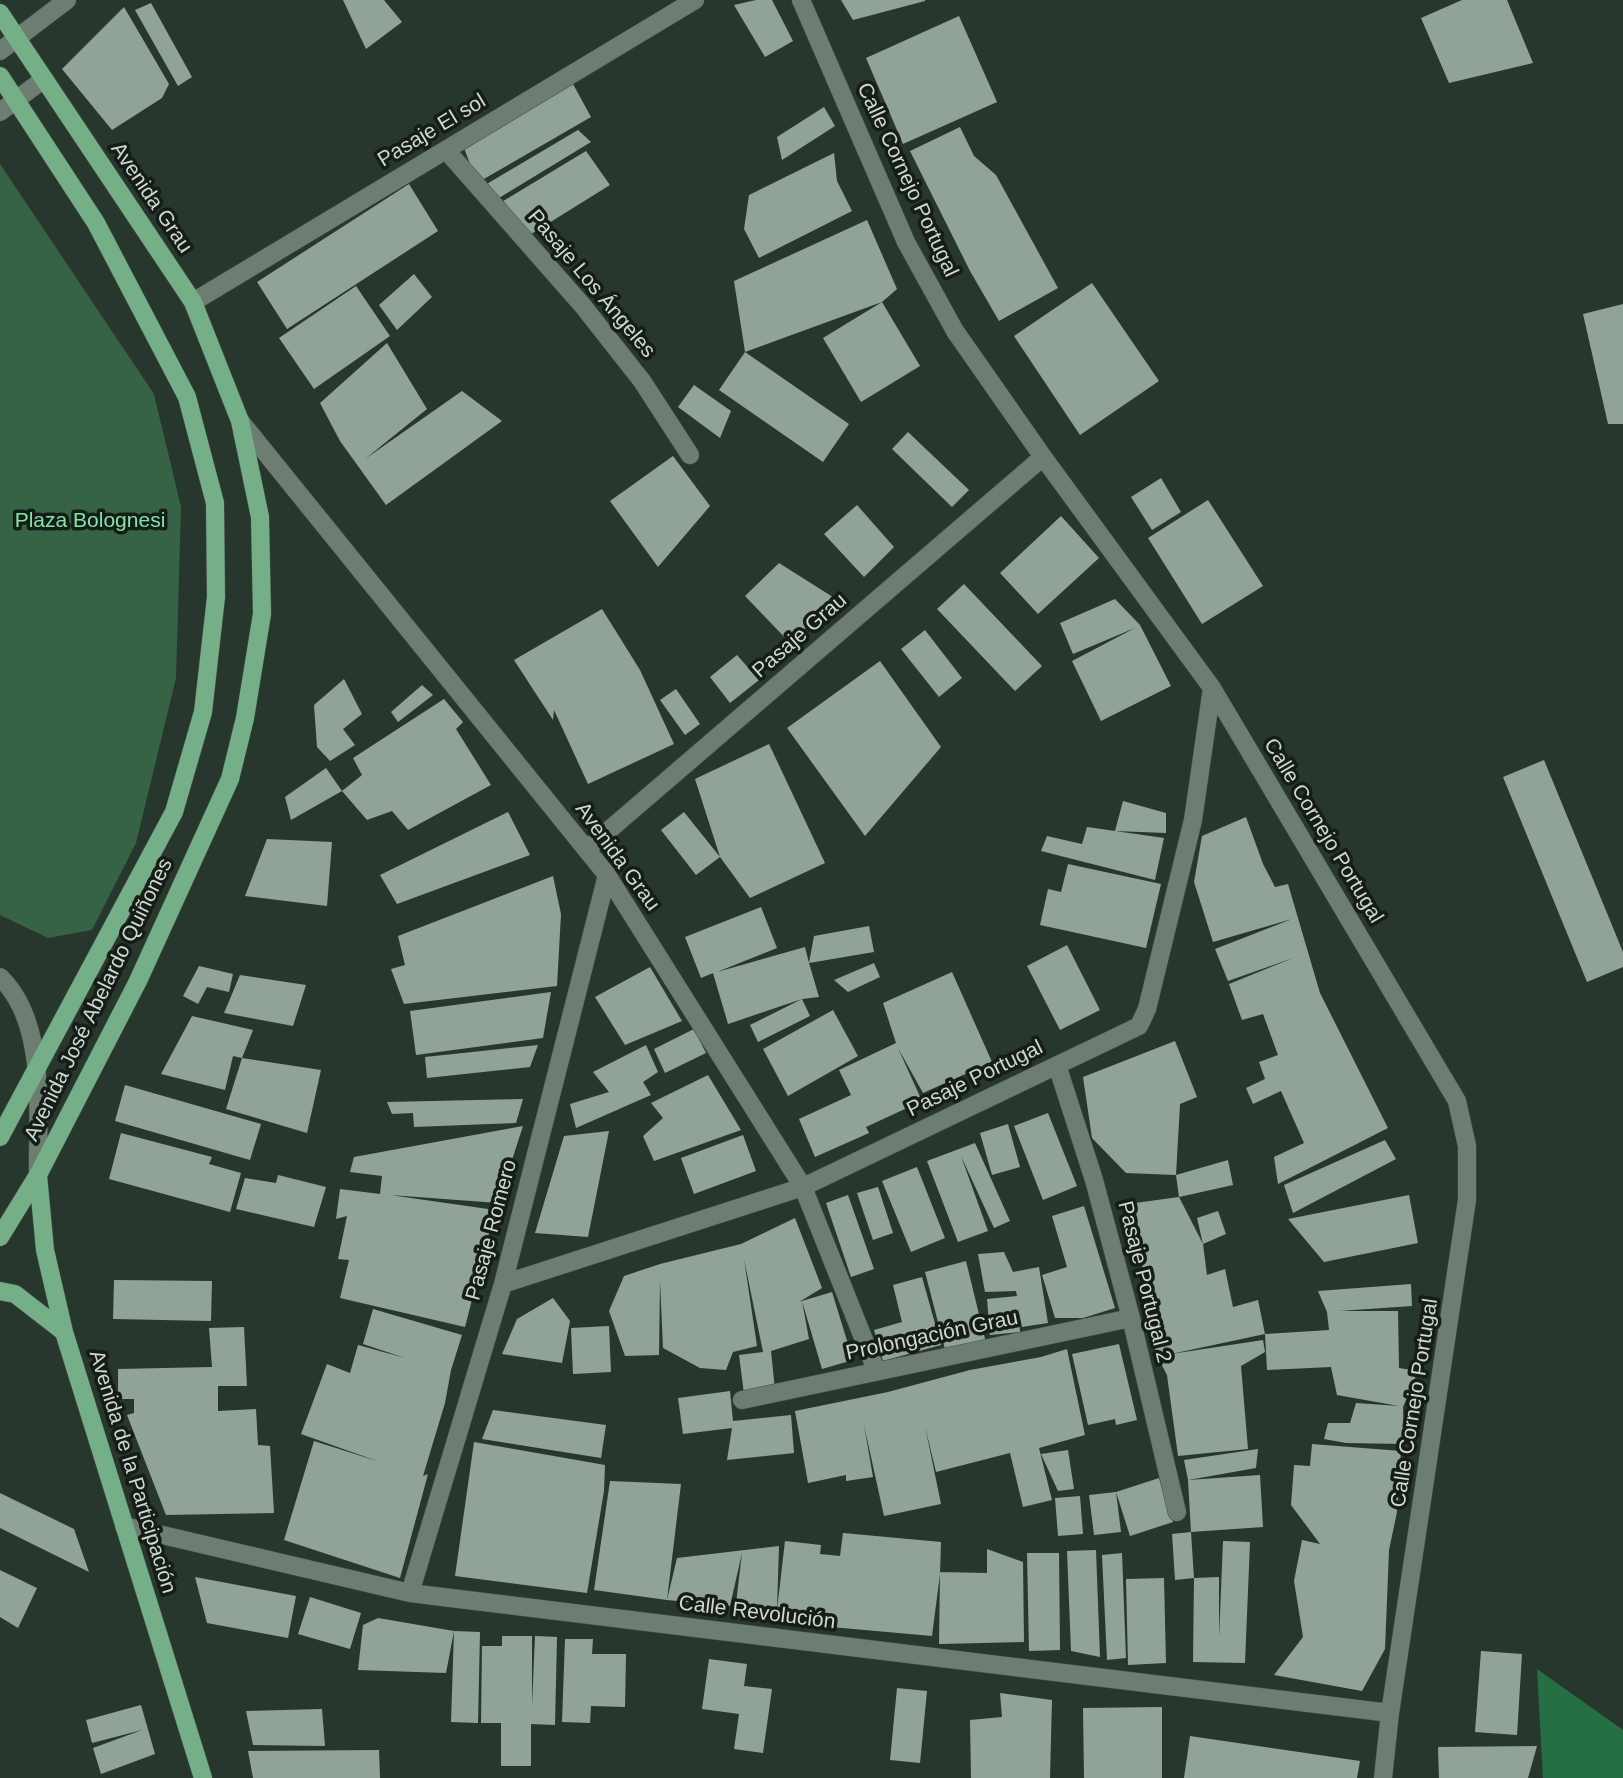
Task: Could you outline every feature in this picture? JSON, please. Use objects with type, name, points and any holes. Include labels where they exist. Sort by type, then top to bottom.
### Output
[{"type":"main road","name":"Avenida Grau","points":[[0,13],[193,302],[240,421],[260,517],[262,614],[245,718],[230,779]]},
{"type":"main road","name":"Avenida José Abelardo Quiñones","points":[[0,76],[96,223],[187,397],[215,503],[216,597],[203,712],[174,812],[0,1137]]},
{"type":"main road","name":"Avenida José Abelardo Quiñones","points":[[0,1237],[38,1175],[138,981],[230,779]]},
{"type":"main road","name":"Avenida de la Participación","points":[[38,1175],[45,1250],[64,1332],[203,1778]]},
{"type":"main road","points":[[0,1291],[15,1294],[64,1332]]},
{"type":"street","points":[[0,51],[67,0]]},
{"type":"street","name":"Pasaje El sol","points":[[193,302],[695,0]]},
{"type":"street","name":"Calle Cornejo Portugal","points":[[801,0],[906,242],[955,331],[1043,457],[1212,688],[1458,1101],[1467,1146],[1467,1200],[1390,1713],[1383,1778]]},
{"type":"street","points":[[0,112],[44,79]]},
{"type":"street","name":"Pasaje Los Ángeles","points":[[446,150],[583,306],[642,380],[691,455]]},
{"type":"street","name":"Avenida Grau","points":[[240,421],[607,875],[803,1187],[876,1370]]},
{"type":"street","name":"Pasaje Grau","points":[[587,849],[1043,457]]},
{"type":"street","name":"Pasaje Portugal","points":[[503,1284],[803,1187],[1139,1026],[1147,1009],[1193,820],[1212,688]]},
{"type":"street","name":"Pasaje Romero","points":[[410,1593],[503,1284],[607,875]]},
{"type":"street","points":[[0,977],[9,986],[28,1021],[37,1072],[38,1175]]},
{"type":"street","name":"Pasaje Portugal 2","points":[[1057,1065],[1094,1180],[1177,1512]]},
{"type":"street","name":"Prolongación Grau","points":[[743,1400],[1130,1318]]},
{"type":"street","name":"Calle Revolución","points":[[124,1526],[410,1593],[1390,1713]]},
{"type":"green space","name":"Plaza Bolognesi","points":[[0,164],[154,394],[181,507],[176,678],[136,843],[92,930],[48,938],[0,915]]},
{"type":"shaded area","points":[[1537,1669],[1623,1730],[1623,1778],[1543,1778]]},
{"type":"building","points":[[343,0],[384,0],[402,22],[366,49]]},
{"type":"building","points":[[772,0],[793,41],[765,57],[734,5]]},
{"type":"building","points":[[841,0],[925,0],[925,1],[853,20]]},
{"type":"building","points":[[1462,0],[1507,0],[1533,63],[1449,83],[1421,18]]},
{"type":"building","points":[[151,3],[192,77],[178,86],[135,10]]},
{"type":"building","points":[[124,7],[169,84],[162,98],[112,130],[62,69]]},
{"type":"building","points":[[959,16],[997,102],[903,144],[866,58]]},
{"type":"building","points":[[573,84],[591,117],[477,183],[464,148]]},
{"type":"building","points":[[824,107],[835,126],[782,160],[777,137]]},
{"type":"building","points":[[960,127],[974,156],[996,175],[1058,288],[999,321],[970,271],[910,151]]},
{"type":"building","points":[[578,130],[591,142],[494,201],[485,185]]},
{"type":"building","points":[[586,151],[610,185],[528,236],[500,203]]},
{"type":"building","points":[[834,153],[837,181],[852,211],[759,258],[744,229],[749,195]]},
{"type":"building","points":[[409,184],[438,231],[287,329],[257,282]]},
{"type":"building","points":[[867,220],[897,289],[882,302],[745,352],[734,281]]},
{"type":"building","points":[[414,274],[432,297],[397,330],[379,305]]},
{"type":"building","points":[[1092,283],[1159,381],[1080,435],[1014,336]]},
{"type":"building","points":[[356,286],[390,336],[314,389],[279,338]]},
{"type":"building","points":[[882,302],[920,366],[861,402],[823,338]]},
{"type":"building","points":[[1623,304],[1623,424],[1608,424],[1583,314]]},
{"type":"building","points":[[387,343],[427,409],[365,459],[462,391],[502,421],[386,505],[340,441],[320,403]]},
{"type":"building","points":[[745,352],[849,424],[823,462],[719,390]]},
{"type":"building","points":[[694,385],[731,411],[720,438],[678,407]]},
{"type":"building","points":[[908,432],[969,490],[952,507],[892,449]]},
{"type":"building","points":[[673,456],[710,506],[658,567],[610,501]]},
{"type":"building","points":[[1161,478],[1181,512],[1152,530],[1131,497]]},
{"type":"building","points":[[1208,500],[1263,586],[1202,624],[1148,538]]},
{"type":"building","points":[[857,505],[894,547],[864,577],[824,534]]},
{"type":"building","points":[[1061,516],[1099,558],[1038,614],[1000,573]]},
{"type":"building","points":[[779,563],[836,599],[790,643],[745,596]]},
{"type":"building","points":[[964,584],[1042,666],[1015,691],[937,609]]},
{"type":"building","points":[[1115,599],[1140,625],[1171,686],[1101,721],[1072,661],[1135,628],[1073,654],[1060,623]]},
{"type":"building","points":[[602,609],[640,670],[674,744],[588,784],[554,710],[553,720],[514,660]]},
{"type":"building","points":[[925,630],[962,678],[939,697],[901,649]]},
{"type":"building","points":[[737,655],[759,680],[730,703],[710,677]]},
{"type":"building","points":[[880,661],[941,747],[865,836],[787,728]]},
{"type":"building","points":[[344,679],[362,714],[343,729],[355,745],[330,761],[317,747],[314,705]]},
{"type":"building","points":[[422,685],[433,695],[398,722],[391,712]]},
{"type":"building","points":[[676,689],[700,724],[685,735],[660,700]]},
{"type":"building","points":[[444,699],[463,722],[456,729],[491,785],[408,830],[392,811],[367,820],[342,791],[362,775],[353,758]]},
{"type":"building","points":[[769,744],[825,863],[750,898],[720,857],[695,779]]},
{"type":"building","points":[[1544,760],[1623,952],[1623,967],[1587,982],[1503,777]]},
{"type":"building","points":[[326,768],[342,791],[291,820],[285,797]]},
{"type":"building","points":[[1123,801],[1166,813],[1166,833],[1115,831]]},
{"type":"building","points":[[508,812],[530,855],[397,904],[380,875]]},
{"type":"building","points":[[684,812],[720,857],[696,875],[661,830]]},
{"type":"building","points":[[1246,817],[1263,864],[1275,887],[1288,884],[1320,993],[1388,1128],[1278,1184],[1274,1157],[1304,1143],[1281,1091],[1253,1104],[1246,1088],[1265,1079],[1259,1062],[1278,1055],[1263,1014],[1242,1020],[1229,984],[1293,958],[1228,981],[1215,949],[1292,919],[1213,942],[1194,882],[1202,836]]},
{"type":"building","points":[[1087,827],[1164,838],[1155,880],[1041,851],[1047,836],[1082,844]]},
{"type":"building","points":[[267,839],[332,842],[327,906],[245,896]]},
{"type":"building","points":[[1068,864],[1161,884],[1146,948],[1040,925],[1048,889],[1061,892]]},
{"type":"building","points":[[553,876],[561,914],[557,986],[404,1004],[391,969],[405,965],[398,936]]},
{"type":"building","points":[[761,907],[777,948],[717,972],[805,947],[819,997],[802,999],[728,1024],[713,973],[701,978],[685,937]]},
{"type":"building","points":[[869,926],[874,952],[809,963],[814,936]]},
{"type":"building","points":[[1067,945],[1100,1010],[1060,1030],[1027,966]]},
{"type":"building","points":[[874,963],[880,977],[848,992],[834,980]]},
{"type":"building","points":[[199,966],[233,974],[229,992],[207,987],[198,1004],[183,996]]},
{"type":"building","points":[[650,967],[682,1021],[625,1045],[595,997]]},
{"type":"building","points":[[952,972],[992,1062],[923,1093],[898,1048],[922,1101],[866,1127],[869,1133],[815,1157],[799,1119],[851,1095],[839,1070],[896,1043],[883,1003]]},
{"type":"building","points":[[240,975],[306,985],[293,1026],[224,1013]]},
{"type":"building","points":[[551,992],[543,1038],[416,1055],[410,1011]]},
{"type":"building","points":[[802,999],[810,1016],[758,1042],[750,1025]]},
{"type":"building","points":[[833,1010],[858,1056],[788,1096],[763,1049]]},
{"type":"building","points":[[192,1016],[253,1030],[242,1058],[233,1056],[225,1090],[161,1074]]},
{"type":"building","points":[[694,1029],[706,1053],[665,1073],[654,1049]]},
{"type":"building","points":[[1175,1041],[1197,1097],[1180,1104],[1176,1175],[1126,1173],[1092,1138],[1083,1077]]},
{"type":"building","points":[[538,1045],[530,1067],[427,1078],[425,1057]]},
{"type":"building","points":[[646,1045],[658,1072],[643,1082],[651,1095],[576,1128],[570,1104],[609,1092],[593,1072]]},
{"type":"building","points":[[242,1058],[321,1070],[307,1133],[226,1109]]},
{"type":"building","points":[[708,1075],[741,1130],[654,1161],[643,1136],[663,1118],[651,1103]]},
{"type":"building","points":[[125,1085],[261,1124],[250,1160],[115,1121]]},
{"type":"building","points":[[523,1099],[516,1123],[414,1127],[413,1113],[392,1114],[387,1102]]},
{"type":"building","points":[[1048,1113],[1077,1186],[1043,1200],[1014,1126]]},
{"type":"building","points":[[1008,1124],[1020,1167],[992,1175],[980,1133]]},
{"type":"building","points":[[523,1126],[498,1203],[390,1195],[495,1210],[465,1327],[340,1298],[349,1260],[338,1259],[347,1216],[336,1219],[340,1189],[380,1194],[382,1176],[350,1172],[354,1157]]},
{"type":"building","points":[[609,1131],[588,1237],[535,1233],[564,1136]]},
{"type":"building","points":[[121,1133],[212,1157],[209,1164],[241,1173],[230,1212],[109,1179]]},
{"type":"building","points":[[743,1135],[756,1171],[694,1194],[681,1158]]},
{"type":"building","points":[[1385,1140],[1396,1159],[1293,1213],[1284,1185]]},
{"type":"building","points":[[975,1143],[1010,1221],[994,1228],[961,1156],[988,1231],[958,1242],[927,1161]]},
{"type":"building","points":[[1228,1160],[1233,1185],[1179,1197],[1176,1175]]},
{"type":"building","points":[[917,1167],[945,1238],[911,1252],[882,1181]]},
{"type":"building","points":[[278,1175],[326,1187],[314,1227],[236,1209],[245,1178],[276,1183]]},
{"type":"building","points":[[878,1187],[893,1233],[873,1240],[857,1193]]},
{"type":"building","points":[[848,1195],[874,1269],[851,1277],[826,1203]]},
{"type":"building","points":[[1409,1195],[1418,1243],[1324,1262],[1288,1219]]},
{"type":"building","points":[[1179,1197],[1203,1244],[1207,1275],[1225,1269],[1233,1307],[1258,1300],[1265,1334],[1171,1354],[1263,1340],[1265,1352],[1241,1366],[1248,1449],[1178,1456],[1167,1375],[1157,1356],[1149,1324],[1135,1203]]},
{"type":"building","points":[[1084,1206],[1115,1308],[1083,1318],[1055,1318],[1042,1275],[1067,1267],[1052,1216]]},
{"type":"building","points":[[1218,1211],[1226,1234],[1203,1244],[1197,1218]]},
{"type":"building","points":[[795,1218],[822,1288],[799,1302],[802,1301],[809,1339],[771,1351],[775,1390],[744,1394],[739,1355],[763,1352],[744,1259],[757,1346],[733,1352],[726,1370],[700,1368],[663,1348],[660,1281],[659,1355],[625,1356],[609,1311],[624,1276],[741,1244]]},
{"type":"building","points":[[1004,1252],[1013,1272],[1039,1267],[1048,1323],[1022,1327],[1018,1308],[1020,1332],[990,1335],[987,1299],[1017,1296],[1016,1291],[985,1292],[978,1254]]},
{"type":"building","points":[[966,1261],[986,1343],[946,1353],[925,1272]]},
{"type":"building","points":[[922,1277],[941,1345],[883,1361],[874,1330],[902,1322],[893,1285]]},
{"type":"building","points":[[114,1280],[212,1281],[211,1321],[113,1319]]},
{"type":"building","points":[[1411,1284],[1412,1306],[1339,1311],[1398,1311],[1399,1368],[1418,1371],[1403,1407],[1404,1444],[1346,1443],[1324,1439],[1328,1423],[1350,1423],[1356,1403],[1399,1406],[1337,1395],[1331,1367],[1267,1370],[1265,1334],[1329,1330],[1327,1312],[1318,1291]]},
{"type":"building","points":[[832,1292],[853,1360],[822,1369],[802,1301]]},
{"type":"building","points":[[553,1298],[570,1321],[562,1363],[502,1354],[517,1319]]},
{"type":"building","points":[[373,1309],[462,1335],[423,1476],[428,1474],[400,1578],[284,1540],[314,1441],[380,1462],[301,1434],[327,1364],[350,1373],[358,1345],[405,1358],[363,1344]]},
{"type":"building","points":[[609,1326],[611,1372],[573,1374],[571,1328]]},
{"type":"building","points":[[244,1327],[247,1386],[218,1386],[218,1411],[256,1409],[258,1445],[270,1446],[274,1513],[166,1515],[127,1415],[134,1413],[134,1399],[118,1399],[118,1369],[212,1367],[209,1328]]},
{"type":"building","points":[[1119,1344],[1137,1420],[1116,1425],[1115,1419],[1088,1425],[1072,1354]]},
{"type":"building","points":[[1067,1349],[1085,1435],[1039,1448],[1052,1500],[1023,1507],[1010,1453],[936,1472],[925,1426],[941,1504],[884,1516],[864,1425],[873,1477],[846,1481],[846,1475],[808,1483],[795,1411],[888,1392],[970,1370],[1041,1357]]},
{"type":"building","points":[[730,1391],[733,1421],[791,1415],[794,1453],[727,1460],[732,1428],[683,1434],[678,1398]]},
{"type":"building","points":[[493,1410],[606,1425],[601,1458],[482,1439]]},
{"type":"building","points":[[474,1442],[605,1465],[604,1491],[587,1593],[455,1576]]},
{"type":"building","points":[[1312,1444],[1401,1451],[1397,1512],[1389,1550],[1385,1649],[1362,1691],[1274,1675],[1303,1637],[1294,1581],[1302,1540],[1320,1544],[1291,1505],[1294,1465],[1310,1466]]},
{"type":"building","points":[[1258,1449],[1256,1468],[1188,1480],[1184,1460]]},
{"type":"building","points":[[1068,1450],[1074,1489],[1058,1491],[1041,1454]]},
{"type":"building","points":[[1260,1475],[1263,1527],[1191,1532],[1188,1480]]},
{"type":"building","points":[[1159,1478],[1173,1522],[1130,1536],[1116,1492]]},
{"type":"building","points":[[610,1481],[681,1484],[667,1600],[594,1590]]},
{"type":"building","points":[[1116,1492],[1121,1532],[1094,1535],[1089,1495]]},
{"type":"building","points":[[0,1493],[74,1529],[89,1572],[0,1528]]},
{"type":"building","points":[[1080,1496],[1083,1534],[1058,1536],[1055,1498]]},
{"type":"building","points":[[1191,1532],[1194,1578],[1175,1580],[1172,1534]]},
{"type":"building","points":[[843,1533],[941,1542],[932,1636],[831,1627],[735,1612],[742,1553],[730,1606],[667,1600],[677,1558],[779,1546],[777,1610],[785,1541],[821,1545],[820,1554],[840,1556]]},
{"type":"building","points":[[1223,1541],[1250,1542],[1245,1663],[1193,1662],[1194,1578],[1219,1577],[1219,1638]]},
{"type":"building","points":[[987,1549],[1023,1562],[1024,1642],[939,1644],[940,1572],[987,1573]]},
{"type":"building","points":[[1096,1550],[1100,1657],[1071,1651],[1067,1551]]},
{"type":"building","points":[[1027,1553],[1059,1553],[1060,1650],[1029,1651]]},
{"type":"building","points":[[1122,1553],[1126,1658],[1107,1660],[1102,1555]]},
{"type":"building","points":[[0,1570],[37,1588],[18,1628],[0,1617]]},
{"type":"building","points":[[195,1577],[296,1596],[288,1638],[207,1623]]},
{"type":"building","points":[[1164,1578],[1166,1663],[1128,1665],[1126,1579]]},
{"type":"building","points":[[310,1597],[361,1613],[350,1649],[298,1634]]},
{"type":"building","points":[[378,1618],[454,1631],[446,1673],[358,1670],[363,1625]]},
{"type":"building","points":[[454,1631],[480,1632],[478,1723],[451,1722]]},
{"type":"building","points":[[502,1636],[532,1636],[532,1706],[535,1636],[557,1637],[555,1725],[531,1724],[531,1766],[501,1766],[501,1723],[481,1723],[482,1646],[502,1646]]},
{"type":"building","points":[[565,1639],[593,1639],[592,1654],[626,1654],[625,1707],[591,1706],[590,1723],[562,1722]]},
{"type":"building","points":[[1481,1651],[1522,1654],[1517,1735],[1475,1732]]},
{"type":"building","points":[[709,1659],[747,1664],[744,1686],[772,1689],[763,1753],[734,1749],[739,1714],[702,1709]]},
{"type":"building","points":[[897,1688],[927,1691],[920,1763],[890,1760]]},
{"type":"building","points":[[1000,1693],[1052,1700],[1050,1778],[971,1778],[970,1720],[1002,1717]]},
{"type":"building","points":[[141,1705],[155,1754],[101,1774],[93,1748],[142,1730],[92,1743],[86,1720]]},
{"type":"building","points":[[1162,1707],[1162,1778],[1084,1778],[1083,1708]]},
{"type":"building","points":[[322,1709],[325,1746],[253,1745],[246,1711]]},
{"type":"building","points":[[1190,1736],[1360,1761],[1357,1778],[1184,1778]]},
{"type":"building","points":[[1537,1746],[1528,1778],[1439,1778],[1438,1747]]},
{"type":"building","points":[[379,1750],[380,1778],[253,1778],[248,1751]]}]
